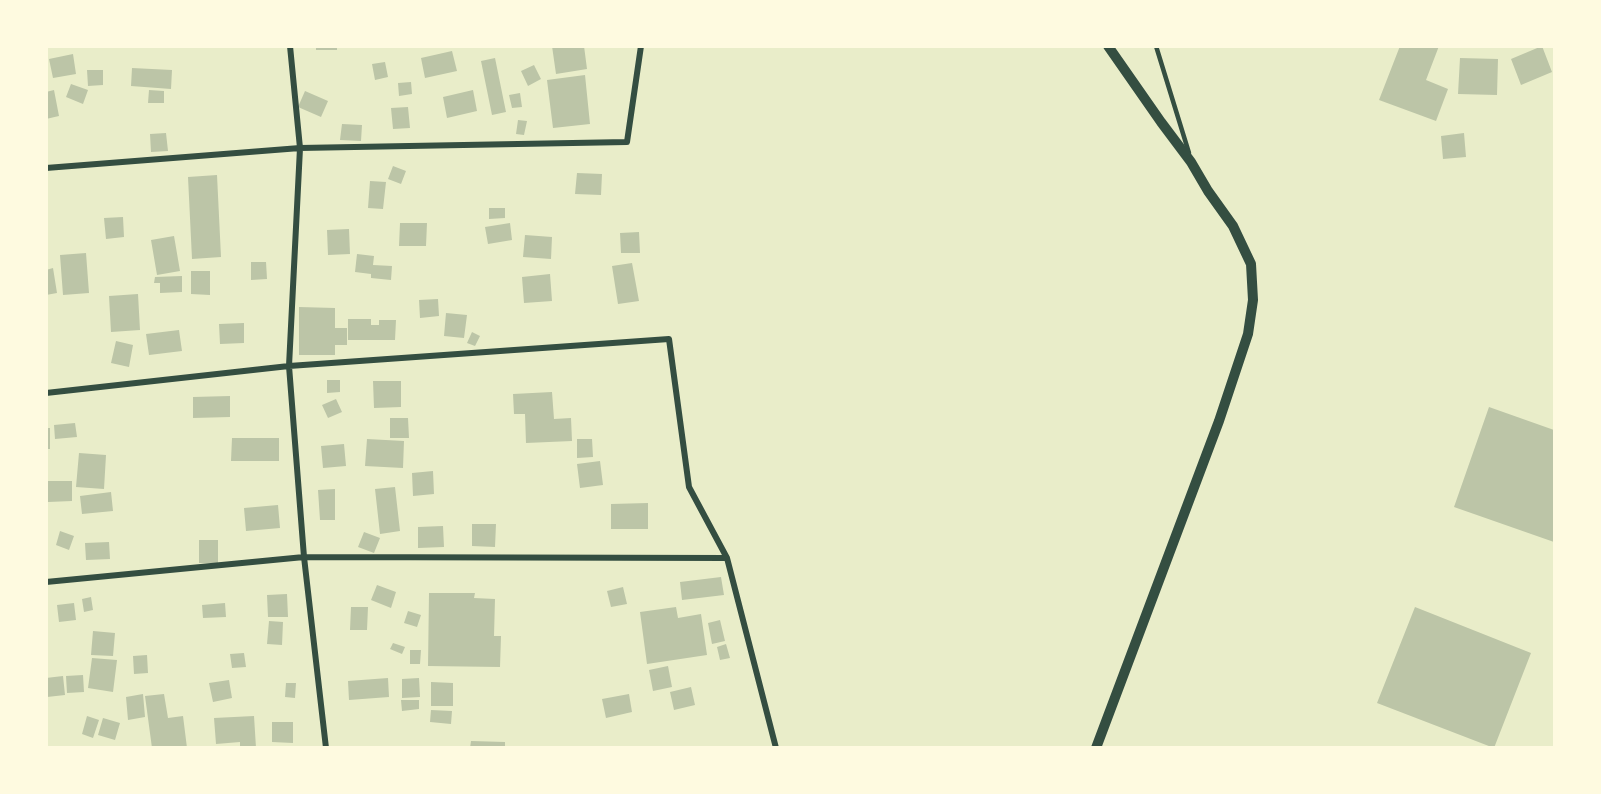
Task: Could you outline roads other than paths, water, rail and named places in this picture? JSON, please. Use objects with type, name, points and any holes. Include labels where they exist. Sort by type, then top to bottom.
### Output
[{"type":"street","points":[[290,46],[300,148],[289,366],[304,556],[326,747]]},
{"type":"street","points":[[46,168],[300,148],[627,142],[641,46]]},
{"type":"street","points":[[1096,747],[1219,421],[1248,334],[1253,300],[1251,264],[1233,226],[1191,162],[1108,46]]},
{"type":"street","points":[[46,393],[289,366],[669,339],[689,487],[727,558],[776,747]]},
{"type":"street","points":[[46,582],[304,556],[727,558]]},
{"type":"lane","points":[[1156,46],[1191,162]]}]
